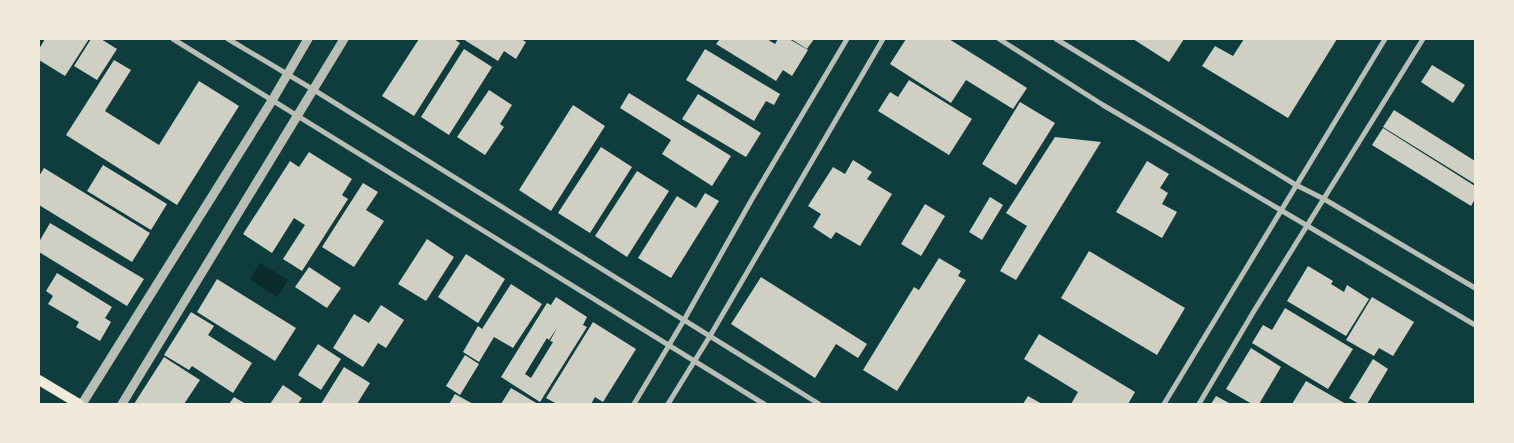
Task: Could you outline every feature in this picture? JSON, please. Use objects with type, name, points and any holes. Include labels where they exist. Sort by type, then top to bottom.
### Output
[{"type":"main road","points":[[39,380],[80,404]]},
{"type":"street","points":[[173,39],[764,404]]},
{"type":"street","points":[[228,39],[314,90],[818,404]]},
{"type":"street","points":[[80,404],[273,99],[308,39]]},
{"type":"street","points":[[122,404],[344,39]]},
{"type":"street","points":[[634,404],[847,39]]},
{"type":"street","points":[[668,404],[710,336],[883,39]]},
{"type":"street","points":[[999,39],[1102,104],[1475,325]]},
{"type":"street","points":[[1056,39],[1296,185],[1324,199],[1475,288]]},
{"type":"street","points":[[1164,404],[1385,39]]},
{"type":"street","points":[[1199,404],[1259,303],[1423,39]]},
{"type":"water","points":[[260,263],[288,280],[277,297],[250,279]]},
{"type":"building","points":[[45,39],[89,39],[65,76],[39,60],[39,49]]},
{"type":"building","points":[[91,39],[101,39],[117,49],[97,80],[74,66]]},
{"type":"building","points":[[419,39],[454,39],[460,43],[414,116],[382,96]]},
{"type":"building","points":[[463,39],[521,39],[526,42],[516,59],[504,51],[498,61]]},
{"type":"building","points":[[720,39],[767,39],[775,44],[778,39],[789,39],[808,50],[792,76],[783,70],[776,81],[716,44]]},
{"type":"building","points":[[791,39],[814,39],[807,49]]},
{"type":"building","points":[[906,39],[949,39],[1027,88],[1013,109],[966,80],[951,103],[890,64]]},
{"type":"building","points":[[1133,39],[1184,39],[1169,62]]},
{"type":"building","points":[[1244,39],[1337,39],[1288,118],[1202,66],[1215,46],[1233,56]]},
{"type":"building","points":[[464,49],[492,67],[449,135],[421,117]]},
{"type":"building","points":[[705,49],[780,94],[774,105],[766,101],[754,121],[686,80]]},
{"type":"building","points":[[114,60],[131,70],[105,111],[159,145],[199,81],[239,106],[177,205],[66,135]]},
{"type":"building","points":[[1432,65],[1465,85],[1453,103],[1421,82]]},
{"type":"building","points":[[909,80],[972,119],[949,155],[878,111],[890,92],[898,97]]},
{"type":"building","points":[[489,90],[512,105],[500,124],[504,127],[485,155],[457,137]]},
{"type":"building","points":[[629,93],[731,156],[712,186],[662,154],[671,140],[620,108]]},
{"type":"building","points":[[698,94],[761,133],[746,157],[682,119]]},
{"type":"building","points":[[1020,102],[1055,123],[1016,185],[982,164]]},
{"type":"building","points":[[573,105],[605,126],[551,211],[519,190]]},
{"type":"building","points":[[1394,110],[1475,161],[1475,184],[1383,127]]},
{"type":"building","points":[[1383,128],[1475,186],[1475,199],[1471,206],[1372,145]]},
{"type":"building","points":[[1055,137],[1101,142],[1016,280],[1000,271],[1027,226],[1006,213]]},
{"type":"building","points":[[601,147],[632,167],[590,233],[558,213]]},
{"type":"building","points":[[309,152],[352,179],[342,195],[348,199],[302,271],[283,259],[305,225],[294,218],[272,253],[243,234],[290,161],[299,167]]},
{"type":"building","points":[[853,160],[872,172],[867,179],[892,194],[860,246],[836,232],[831,239],[813,227],[821,214],[808,206],[833,167],[845,174]]},
{"type":"building","points":[[1147,161],[1169,174],[1160,188],[1168,193],[1162,204],[1177,212],[1162,238],[1116,212]]},
{"type":"building","points":[[103,165],[167,204],[151,230],[87,191]]},
{"type":"building","points":[[44,168],[150,233],[132,262],[39,205],[39,176]]},
{"type":"building","points":[[637,171],[669,191],[627,257],[595,236]]},
{"type":"building","points":[[363,183],[378,192],[366,210],[384,221],[354,267],[322,247]]},
{"type":"building","points":[[705,193],[719,201],[671,278],[638,258],[677,196],[696,208]]},
{"type":"building","points":[[990,197],[1003,205],[982,240],[969,232]]},
{"type":"building","points":[[925,204],[945,216],[921,256],[901,244]]},
{"type":"building","points":[[50,223],[144,279],[127,306],[39,252],[39,242]]},
{"type":"building","points":[[427,239],[454,257],[426,301],[398,284]]},
{"type":"building","points":[[1089,251],[1185,308],[1157,355],[1061,298]]},
{"type":"building","points":[[466,254],[505,279],[478,323],[438,297]]},
{"type":"building","points":[[939,258],[961,271],[958,276],[966,280],[897,391],[863,370],[914,287],[919,290]]},
{"type":"building","points":[[1308,266],[1333,281],[1331,284],[1344,292],[1347,285],[1369,299],[1346,336],[1287,301]]},
{"type":"building","points":[[309,267],[341,288],[327,308],[295,287]]},
{"type":"building","points":[[57,273],[112,307],[105,318],[111,322],[100,341],[76,327],[79,322],[48,304],[53,296],[46,291]]},
{"type":"building","points":[[761,277],[867,344],[858,358],[836,344],[815,378],[731,324]]},
{"type":"building","points":[[217,279],[296,328],[275,361],[197,312]]},
{"type":"building","points":[[511,284],[542,304],[513,348],[494,337],[479,362],[463,352],[478,326],[482,329]]},
{"type":"building","points":[[556,297],[587,317],[583,325],[587,327],[540,402],[501,377],[547,303],[551,305]],"holes":[[[557,328],[550,341],[553,342],[531,378],[525,374],[547,338],[549,340]]]},
{"type":"building","points":[[1372,297],[1414,322],[1393,356],[1379,348],[1374,356],[1346,340]]},
{"type":"building","points":[[381,305],[404,320],[386,348],[378,343],[363,367],[333,348],[354,314],[369,323]]},
{"type":"building","points":[[1285,308],[1353,349],[1328,389],[1252,343],[1263,325],[1272,330]]},
{"type":"building","points":[[191,312],[214,326],[208,335],[252,363],[233,393],[192,366],[189,370],[164,355]]},
{"type":"building","points":[[593,322],[636,349],[603,402],[595,397],[591,404],[557,404],[546,398]]},
{"type":"building","points":[[1039,334],[1135,392],[1128,404],[1071,404],[1078,392],[1024,359]]},
{"type":"building","points":[[318,344],[341,359],[321,390],[298,375]]},
{"type":"building","points":[[1251,348],[1281,367],[1259,404],[1252,404],[1226,389]]},
{"type":"building","points":[[465,355],[479,364],[460,395],[446,386]]},
{"type":"building","points":[[164,357],[200,380],[184,404],[134,404]]},
{"type":"building","points":[[1373,359],[1388,369],[1367,404],[1359,404],[1349,398]]},
{"type":"building","points":[[344,367],[370,383],[357,404],[321,404]]},
{"type":"building","points":[[1306,381],[1346,404],[1292,404]]},
{"type":"building","points":[[283,385],[302,398],[298,404],[270,404]]},
{"type":"building","points":[[511,388],[538,404],[501,404]]},
{"type":"building","points":[[455,394],[473,404],[449,404]]},
{"type":"building","points":[[1028,396],[1042,404],[1023,404]]},
{"type":"building","points":[[1216,396],[1231,404],[1211,404]]},
{"type":"building","points":[[234,397],[246,404],[229,404]]}]
